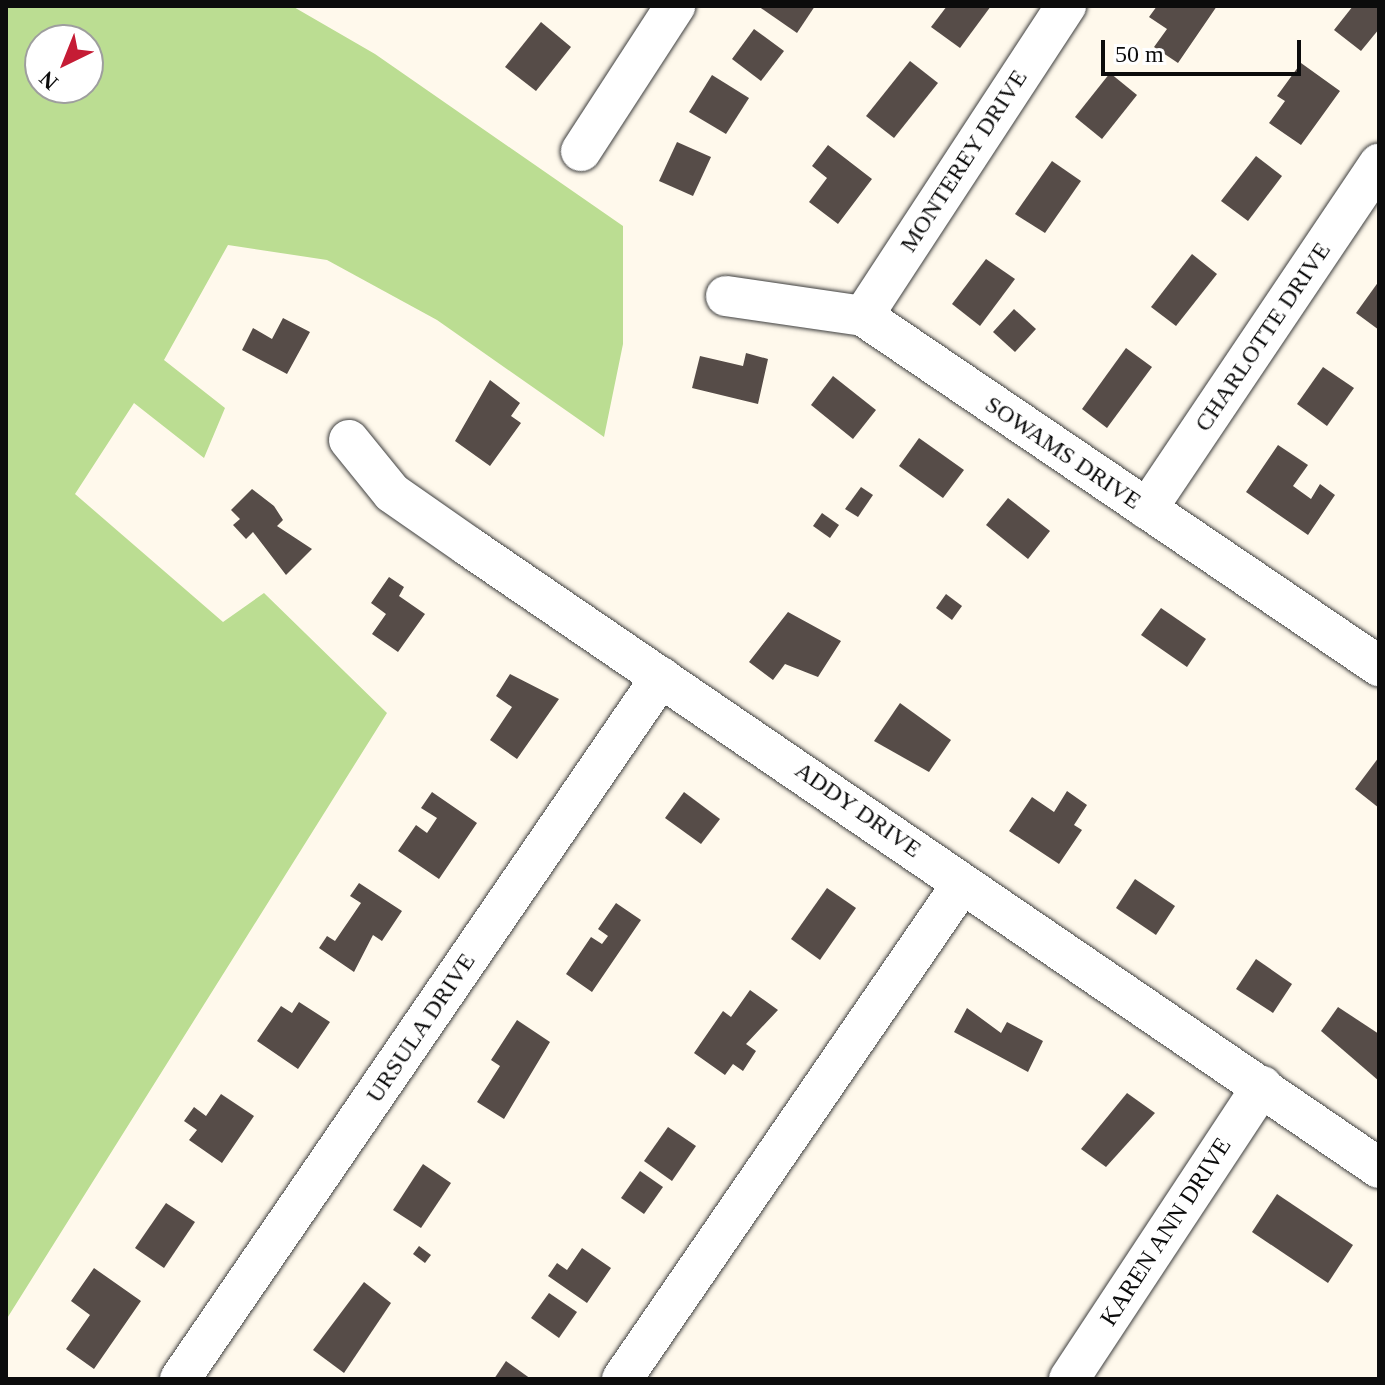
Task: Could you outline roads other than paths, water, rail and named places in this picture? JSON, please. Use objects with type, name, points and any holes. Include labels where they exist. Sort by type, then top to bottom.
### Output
[{"type":"street","points":[[581,151],[675,6]]},
{"type":"street","name":"MONTEREY DRIVE","points":[[863,316],[1066,6]]},
{"type":"street","name":"CHARLOTTE DRIVE","points":[[1147,509],[1379,164]]},
{"type":"street","name":"SOWAMS DRIVE","points":[[726,296],[863,316],[1379,666]]},
{"type":"street","name":"ADDY DRIVE","points":[[349,440],[392,493],[1379,1168]]},
{"type":"street","name":"URSULA DRIVE","points":[[180,1379],[661,677]]},
{"type":"street","points":[[622,1379],[962,884]]},
{"type":"street","name":"KAREN ANN DRIVE","points":[[1069,1379],[1262,1086]]}]
